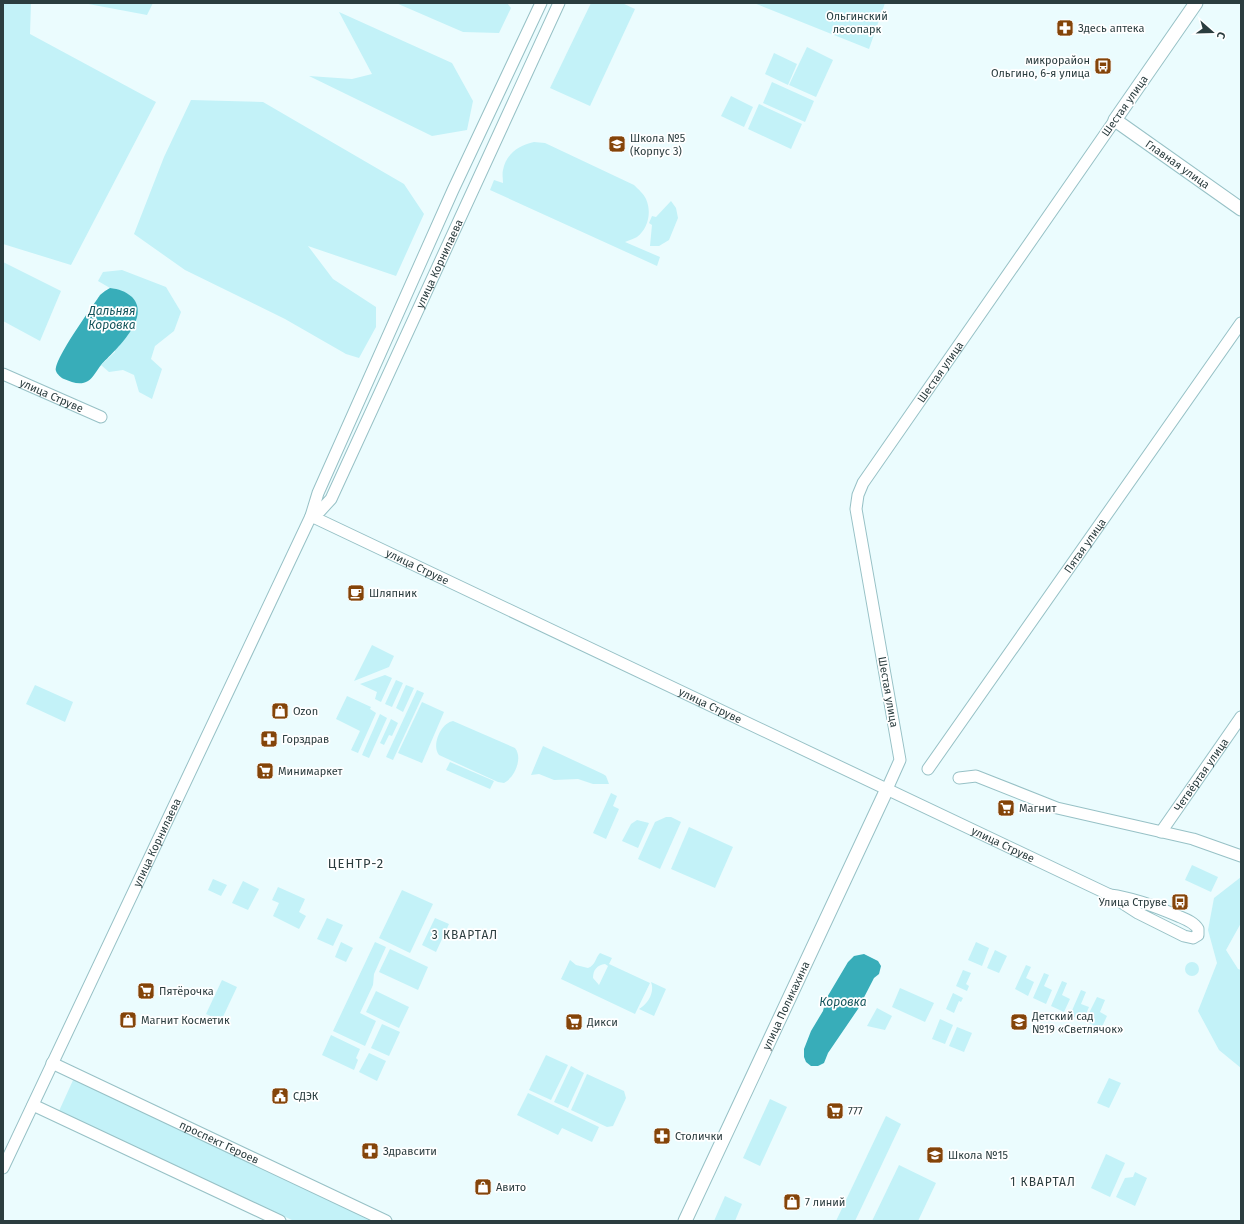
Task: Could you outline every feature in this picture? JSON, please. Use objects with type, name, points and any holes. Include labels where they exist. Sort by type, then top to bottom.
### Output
[{"type":"street","name":"улица Корнилаева","points":[[3,1168],[311,516],[318,493],[454,190],[541,3]]},
{"type":"street","name":"улица Корнилаева","points":[[311,516],[320,511],[331,499],[559,3]]},
{"type":"street","name":"Шестая улица","points":[[887,789],[900,760],[856,509],[860,490],[863,483],[1196,3]]},
{"type":"street","name":"Главная улица","points":[[1115,120],[1241,209]]},
{"type":"street","name":"Пятая улица","points":[[928,768],[1241,323]]},
{"type":"street","name":"улица Струве","points":[[3,374],[101,417]]},
{"type":"street","name":"улица Струве","points":[[311,516],[1110,895],[1138,913],[1184,936],[1192,938],[1198,935],[1199,932],[1196,926],[1162,909],[1139,900],[1110,895]]},
{"type":"street","name":"Четвёртая улица","points":[[1161,832],[1241,717]]},
{"type":"street","points":[[959,778],[976,776],[1056,808],[1193,839],[1241,856]]},
{"type":"street","name":"улица Поликахина","points":[[685,1221],[887,789]]},
{"type":"street","name":"проспект Героев","points":[[52,1063],[386,1221]]},
{"type":"street","points":[[33,1105],[280,1221]]},
{"type":"green space","points":[[3,3],[31,3],[30,34],[156,102],[71,265],[3,244]]},
{"type":"green space","points":[[83,3],[153,3],[147,15]]},
{"type":"green space","points":[[396,3],[507,3],[511,8],[499,33],[463,32]]},
{"type":"green space","points":[[591,3],[622,3],[635,9],[590,106],[550,88]]},
{"type":"green space","name":"Ольгинский лесопарк","points":[[754,3],[885,3],[869,49]]},
{"type":"green space","points":[[339,12],[452,63],[473,101],[467,130],[432,136],[309,76],[352,79],[372,74]]},
{"type":"green space","points":[[807,47],[833,60],[816,97],[789,85]]},
{"type":"green space","points":[[774,53],[797,64],[788,85],[765,74]]},
{"type":"green space","points":[[772,82],[814,101],[805,122],[763,103]]},
{"type":"green space","points":[[731,96],[753,107],[744,127],[721,116]]},
{"type":"green space","points":[[191,100],[263,102],[404,184],[424,214],[396,276],[308,246],[333,279],[376,307],[376,327],[359,358],[346,354],[285,319],[185,270],[134,234],[164,157]]},
{"type":"green space","points":[[759,104],[802,124],[791,149],[748,129]]},
{"type":"green space","points":[[534,142],[545,143],[634,185],[639,190],[645,197],[648,204],[648,220],[641,234],[636,238],[625,242],[660,257],[657,266],[490,190],[494,180],[503,183],[503,170],[510,155],[523,145]]},
{"type":"green space","points":[[671,201],[676,208],[678,218],[669,240],[659,246],[650,246],[652,225],[649,223],[652,216],[656,217]]},
{"type":"green space","points":[[3,262],[61,291],[40,341],[3,321]]},
{"type":"green space","points":[[122,270],[166,287],[181,312],[174,331],[155,346],[151,359],[162,369],[152,399],[139,392],[134,375],[123,370],[109,372],[101,365],[115,352],[116,289],[110,288],[98,281],[103,272]]},
{"type":"green space","points":[[372,645],[394,656],[389,667],[354,681]]},
{"type":"green space","points":[[385,675],[392,678],[381,702],[375,699],[377,692],[360,684]]},
{"type":"green space","points":[[396,680],[403,683],[392,707],[385,704]]},
{"type":"green space","points":[[35,685],[73,702],[65,722],[26,704]]},
{"type":"green space","points":[[406,685],[414,688],[403,712],[396,708]]},
{"type":"green space","points":[[417,690],[424,693],[393,760],[386,757]]},
{"type":"green space","points":[[347,696],[371,707],[370,709],[376,713],[358,753],[351,750],[360,731],[336,719]]},
{"type":"green space","points":[[422,702],[444,712],[422,763],[398,753]]},
{"type":"green space","points":[[380,714],[387,718],[369,758],[362,755]]},
{"type":"green space","points":[[391,719],[398,723],[392,736],[389,735],[384,745],[380,743]]},
{"type":"green space","points":[[453,721],[515,748],[518,757],[517,767],[508,780],[504,783],[498,782],[439,755],[436,746],[438,735],[445,726]]},
{"type":"green space","points":[[543,746],[603,774],[606,776],[609,784],[593,784],[578,779],[554,780],[539,774],[531,775]]},
{"type":"green space","points":[[450,762],[494,781],[490,789],[446,770]]},
{"type":"green space","points":[[611,793],[617,796],[613,806],[619,809],[606,839],[593,833]]},
{"type":"green space","points":[[666,817],[671,817],[681,822],[660,869],[638,859],[655,822]]},
{"type":"green space","points":[[637,820],[649,823],[638,848],[622,841],[631,824]]},
{"type":"green space","points":[[689,827],[733,847],[715,888],[671,869]]},
{"type":"green space","points":[[1192,865],[1218,877],[1211,892],[1185,880]]},
{"type":"green space","points":[[1241,877],[1241,923],[1226,950],[1238,969],[1241,970],[1241,1068],[1219,1050],[1198,1011],[1217,963],[1208,930],[1214,898]]},
{"type":"green space","points":[[213,879],[227,885],[221,896],[208,890]]},
{"type":"green space","points":[[243,881],[259,889],[248,910],[232,903]]},
{"type":"green space","points":[[278,887],[305,899],[299,912],[306,916],[299,929],[273,916],[279,903],[272,900]]},
{"type":"green space","points":[[402,890],[433,904],[410,953],[379,938]]},
{"type":"green space","points":[[327,918],[343,925],[333,946],[317,939]]},
{"type":"green space","points":[[435,918],[449,924],[436,952],[422,945]]},
{"type":"green space","points":[[341,942],[353,948],[346,962],[335,957]]},
{"type":"green space","points":[[375,942],[386,947],[374,974],[373,985],[360,1013],[376,1021],[365,1046],[333,1031]]},
{"type":"green space","points":[[976,942],[989,948],[982,966],[968,960]]},
{"type":"green space","points":[[390,949],[428,967],[418,990],[379,972]]},
{"type":"green space","points":[[995,950],[1007,956],[999,973],[987,968]]},
{"type":"green space","points":[[600,953],[612,958],[609,964],[650,983],[635,1014],[561,979],[570,960],[576,965],[588,968],[593,965]],"holes":[[[605,964],[608,966],[599,985],[593,978],[595,970]]]},
{"type":"green space","points":[[1189,962],[1195,962],[1199,966],[1199,972],[1195,976],[1189,976],[1185,972],[1185,966]]},
{"type":"green space","points":[[1026,965],[1031,967],[1026,978],[1034,982],[1028,996],[1015,989]]},
{"type":"green space","points":[[963,970],[971,973],[966,984],[969,986],[967,991],[956,986]]},
{"type":"green space","points":[[1044,973],[1049,975],[1044,986],[1052,990],[1046,1004],[1033,998]]},
{"type":"green space","points":[[222,980],[237,987],[221,1021],[206,1014]]},
{"type":"green space","points":[[1062,981],[1067,983],[1062,995],[1070,999],[1064,1012],[1051,1006]]},
{"type":"green space","points":[[651,982],[666,989],[654,1016],[639,1009],[648,1001],[650,997],[652,990]]},
{"type":"green space","points":[[900,988],[934,1003],[925,1022],[892,1007]]},
{"type":"green space","points":[[1081,990],[1086,992],[1081,1004],[1089,1007],[1083,1021],[1070,1015]]},
{"type":"green space","points":[[376,991],[409,1007],[399,1028],[366,1012]]},
{"type":"green space","points":[[953,993],[963,998],[961,1002],[959,1001],[954,1013],[946,1009]]},
{"type":"green space","points":[[1097,997],[1105,1000],[1100,1012],[1107,1016],[1101,1029],[1085,1021]]},
{"type":"green space","points":[[877,1008],[892,1016],[885,1030],[867,1026]]},
{"type":"green space","points":[[940,1019],[953,1025],[945,1044],[932,1039]]},
{"type":"green space","points":[[382,1024],[400,1032],[389,1056],[371,1048]]},
{"type":"green space","points":[[957,1027],[972,1033],[964,1052],[949,1046]]},
{"type":"green space","points":[[331,1035],[360,1049],[356,1058],[358,1060],[354,1070],[322,1055]]},
{"type":"green space","points":[[369,1053],[386,1061],[377,1081],[359,1072]]},
{"type":"green space","points":[[546,1055],[568,1065],[551,1100],[529,1090]]},
{"type":"green space","points":[[571,1066],[584,1073],[568,1108],[554,1102]]},
{"type":"green space","points":[[587,1074],[624,1091],[626,1098],[613,1126],[607,1127],[571,1110]]},
{"type":"green space","points":[[74,1078],[378,1221],[294,1221],[59,1111]]},
{"type":"green space","points":[[1109,1078],[1121,1083],[1109,1108],[1097,1103]]},
{"type":"green space","points":[[528,1093],[599,1127],[592,1142],[562,1128],[558,1135],[517,1115]]},
{"type":"green space","points":[[770,1099],[787,1107],[760,1166],[743,1158]]},
{"type":"green space","points":[[886,1116],[901,1124],[855,1221],[836,1221]]},
{"type":"green space","points":[[1106,1154],[1125,1163],[1110,1197],[1091,1188]]},
{"type":"green space","points":[[899,1165],[936,1183],[918,1221],[872,1221]]},
{"type":"green space","points":[[1135,1172],[1147,1178],[1135,1206],[1116,1197],[1125,1178],[1133,1177]]},
{"type":"green space","points":[[725,1196],[742,1204],[735,1221],[714,1221]]},
{"type":"water","name":"Дальняя Коровка","points":[[110,288],[127,293],[132,297],[137,305],[138,314],[135,324],[90,380],[79,383],[63,378],[58,375],[56,371],[61,356],[74,333],[100,295]]},
{"type":"water","name":"Коровка","points":[[864,954],[878,961],[881,966],[879,974],[874,978],[858,1009],[828,1053],[824,1063],[818,1066],[811,1066],[806,1062],[804,1057],[804,1049],[811,1031],[823,1011],[826,999],[848,962],[854,956]]},
{"type":"place","name":"Здесь аптека","points":[[1065,28]]},
{"type":"place","name":"микрорайон Ольгино, 6-я улица","points":[[1103,66]]},
{"type":"place","name":"Школа №5 (Корпус 3)","points":[[617,144]]},
{"type":"place","name":"Шляпник","points":[[356,593]]},
{"type":"place","name":"Ozon","points":[[280,711]]},
{"type":"place","name":"Горздрав","points":[[269,739]]},
{"type":"place","name":"Минимаркет","points":[[265,771]]},
{"type":"place","name":"Магнит","points":[[1006,808]]},
{"type":"place","name":"Улица Струве","points":[[1180,902]]},
{"type":"place","name":"Пятёрочка","points":[[146,991]]},
{"type":"place","name":"Магнит Косметик","points":[[128,1020]]},
{"type":"place","name":"Дикси","points":[[574,1022]]},
{"type":"place","name":"Детский сад №19 «Светлячок»","points":[[1019,1022]]},
{"type":"place","name":"СДЭК","points":[[280,1096]]},
{"type":"place","name":"777","points":[[835,1111]]},
{"type":"place","name":"Столички","points":[[662,1136]]},
{"type":"place","name":"Здравсити","points":[[370,1151]]},
{"type":"place","name":"Школа №15","points":[[935,1155]]},
{"type":"place","name":"Авито","points":[[483,1187]]},
{"type":"place","name":"7 линий","points":[[792,1202]]},
{"type":"district","name":"ЦЕНТР-2","points":[[356,863]]},
{"type":"district","name":"3 КВАРТАЛ","points":[[465,935]]},
{"type":"district","name":"1 КВАРТАЛ","points":[[1043,1182]]}]
